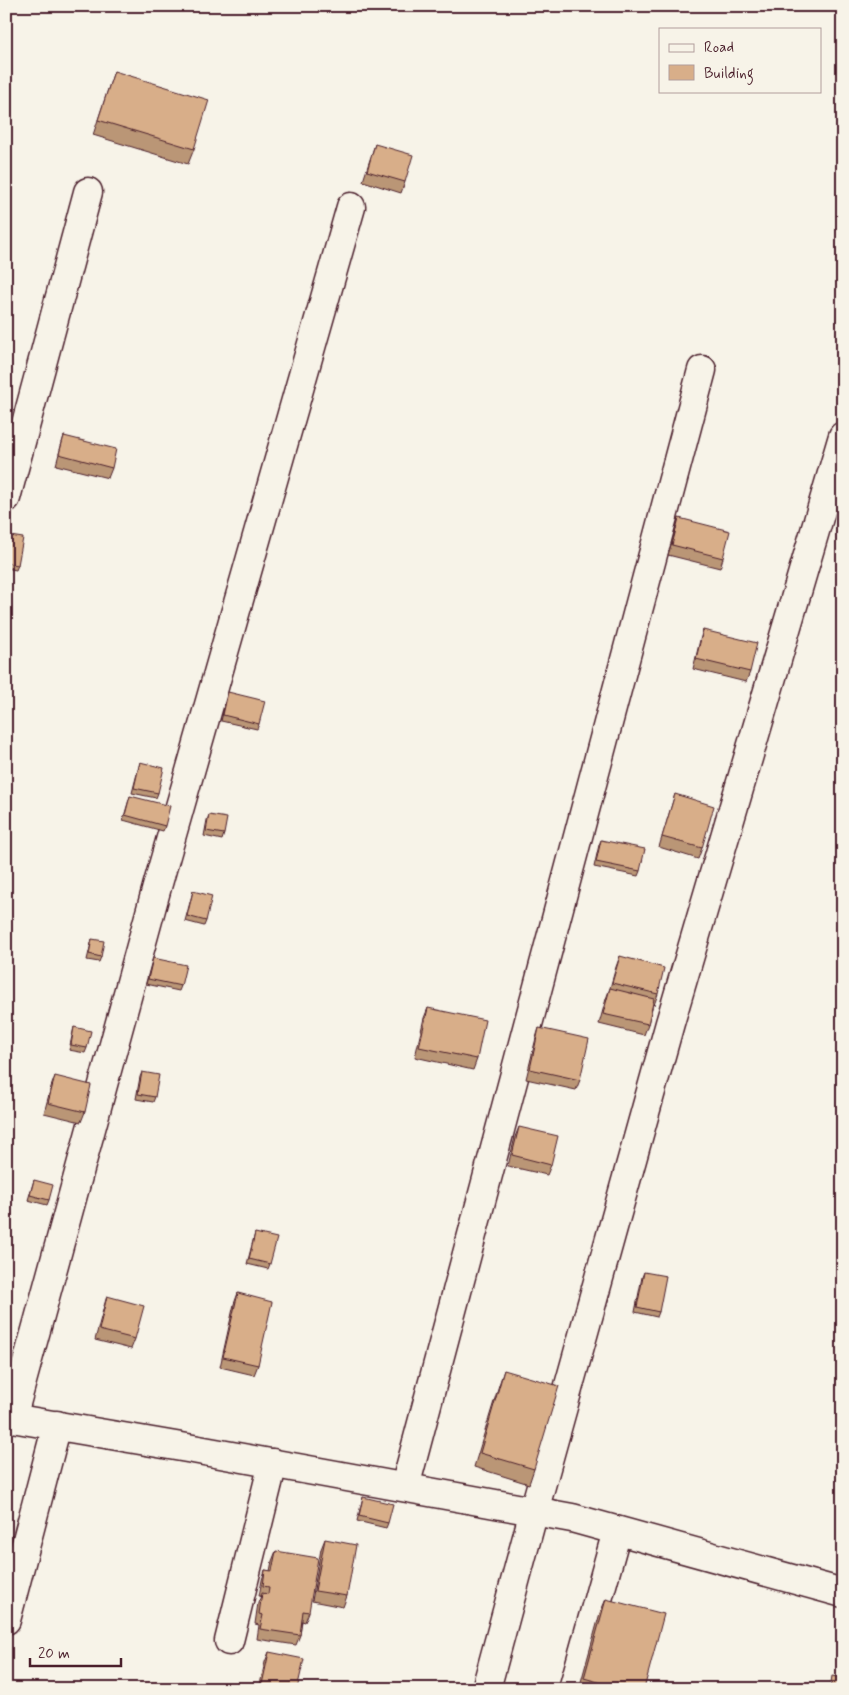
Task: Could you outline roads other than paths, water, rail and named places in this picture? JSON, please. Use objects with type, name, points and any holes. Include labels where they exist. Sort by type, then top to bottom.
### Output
[{"type":"street","points":[[6,498],[88,192]]},
{"type":"street","points":[[351,207],[156,887],[9,1417],[572,1518],[843,1593]]},
{"type":"street","points":[[405,1487],[702,370]]},
{"type":"street","points":[[486,1689],[667,1033],[843,436]]},
{"type":"street","points":[[6,1620],[57,1425]]},
{"type":"street","points":[[229,1641],[273,1463]]},
{"type":"street","points":[[573,1689],[617,1531]]}]
